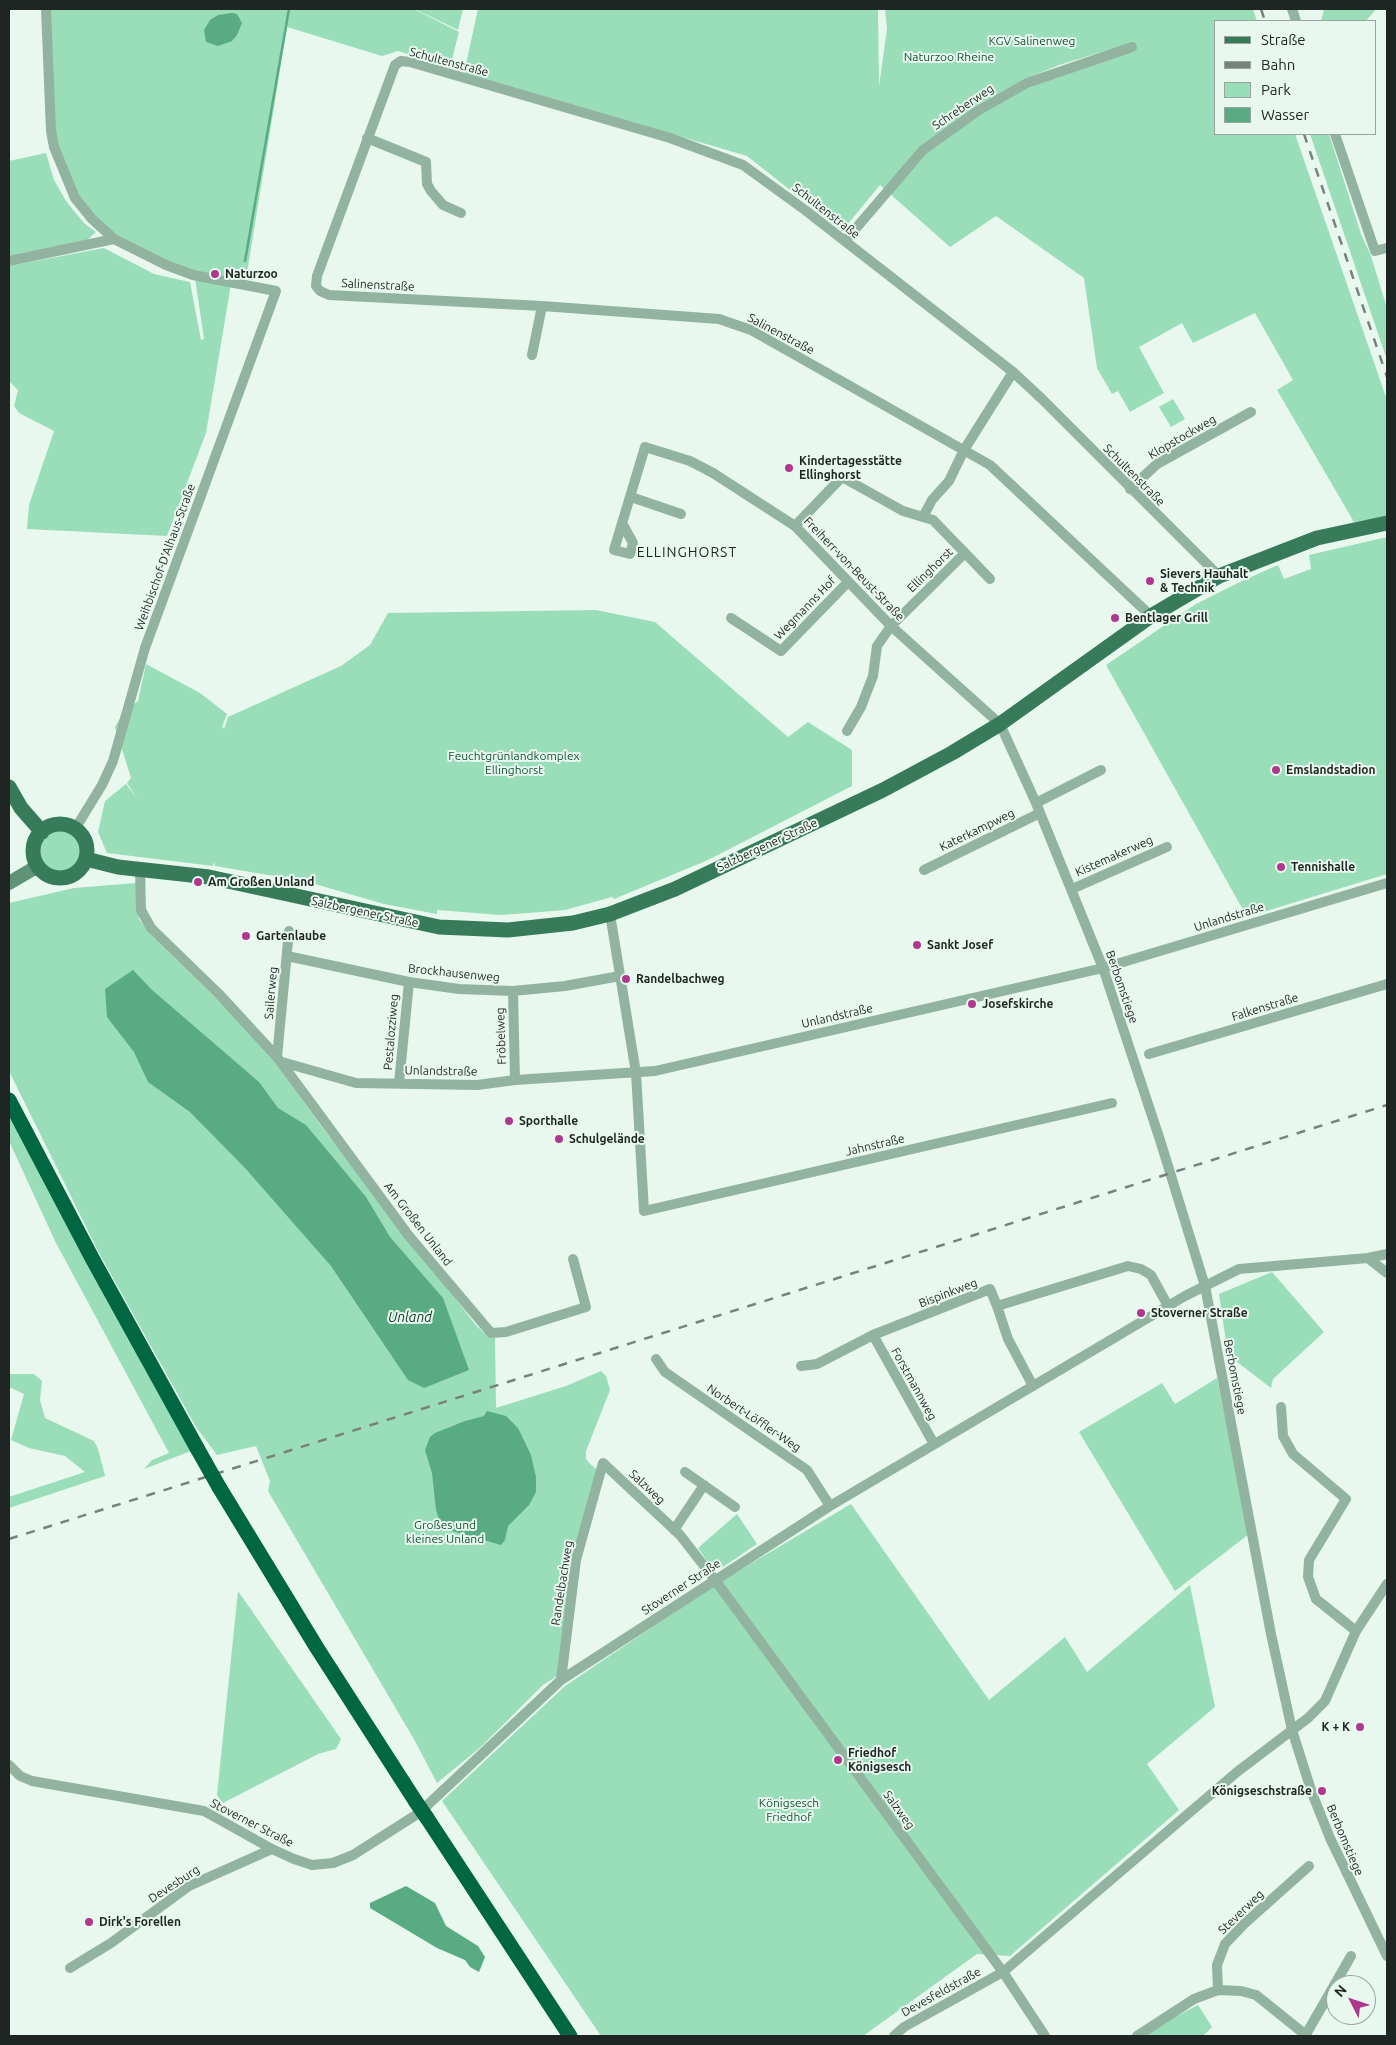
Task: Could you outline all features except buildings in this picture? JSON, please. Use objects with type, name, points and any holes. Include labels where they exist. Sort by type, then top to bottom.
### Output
[{"type":"highway","points":[[9,1100],[92,1258],[219,1487],[317,1648],[426,1818],[570,2036]]},
{"type":"main road","name":"Salzbergener Straße","points":[[86,859],[118,867],[208,877],[439,927],[508,930],[574,923],[610,914],[675,889],[883,790],[952,753],[1000,724],[1151,616],[1219,576],[1317,538],[1387,523]]},
{"type":"main road","points":[[9,787],[21,808],[42,832]]},
{"type":"main road","points":[[54,825],[68,826],[75,829],[87,845],[86,859],[74,875],[54,878],[38,866],[33,852],[37,837],[54,825]]},
{"type":"main road","points":[[9,883],[38,866]]},
{"type":"street","points":[[46,9],[51,131],[54,148],[75,198],[92,219],[114,239]]},
{"type":"street","name":"Schreberweg","points":[[845,241],[923,150],[979,110],[1027,82],[1132,47]]},
{"type":"street","name":"Schultenstraße","points":[[317,289],[315,282],[317,276],[392,68],[398,62],[410,62],[670,138],[743,165],[764,178],[1013,372],[1219,576]]},
{"type":"street","points":[[1335,135],[1375,251],[1387,248]]},
{"type":"street","points":[[367,138],[426,162],[427,184],[431,192],[443,204],[461,214]]},
{"type":"street","points":[[9,260],[114,239]]},
{"type":"street","name":"Weihbischof-D'Alhaus-Straße","points":[[75,829],[102,785],[113,761],[145,648],[276,291],[192,275],[144,256],[114,239]]},
{"type":"street","name":"Salinenstraße","points":[[317,289],[329,295],[542,306],[719,319],[751,330],[990,465],[1151,616]]},
{"type":"street","points":[[532,355],[542,306]]},
{"type":"street","points":[[923,517],[932,500],[949,481],[964,450],[1013,372]]},
{"type":"street","name":"Klopstockweg","points":[[1130,489],[1157,464],[1251,412]]},
{"type":"street","name":"Freiherr-von-Beust-Straße","points":[[631,497],[645,447],[690,461],[713,473],[795,526],[891,626],[1000,724]]},
{"type":"street","name":"Ellinghorst","points":[[795,526],[842,477],[903,511],[934,520],[990,579]]},
{"type":"street","points":[[622,523],[631,497],[681,514]]},
{"type":"street","name":"Ellinghorst","points":[[847,731],[861,707],[873,676],[877,646],[891,626],[965,553]]},
{"type":"street","name":"Wegmanns Hof","points":[[731,618],[781,651],[848,582]]},
{"type":"street","name":"Berbomstiege","points":[[1000,724],[1038,808],[1103,968],[1160,1140],[1205,1286],[1271,1634],[1292,1730],[1330,1838],[1387,1956]]},
{"type":"street","name":"Katerkampweg","points":[[924,870],[1038,808],[1102,770]]},
{"type":"street","name":"Kistemakerweg","points":[[1072,889],[1167,847]]},
{"type":"street","name":"Am Großen Unland","points":[[140,869],[141,910],[151,928],[219,994],[280,1059],[409,1236],[491,1333],[506,1332],[586,1307],[573,1258]]},
{"type":"street","name":"Unlandstraße","points":[[280,1059],[356,1083],[477,1085],[515,1080],[636,1073],[1103,968],[1387,883]]},
{"type":"street","points":[[610,914],[636,1073]]},
{"type":"street","name":"Sailerweg","points":[[280,1059],[289,931]]},
{"type":"street","name":"Brockhausenweg","points":[[287,956],[409,982],[459,989],[513,991],[565,986],[620,976]]},
{"type":"street","name":"Pestalozziweg","points":[[399,1084],[409,982]]},
{"type":"street","name":"Falkenstraße","points":[[1149,1054],[1387,984]]},
{"type":"street","name":"Fröbelweg","points":[[513,991],[515,1080]]},
{"type":"street","name":"Jahnstraße","points":[[636,1073],[644,1211],[1112,1103]]},
{"type":"street","name":"Stoverner Straße","points":[[9,1765],[20,1776],[32,1781],[204,1811],[272,1849],[312,1865],[333,1864],[353,1856],[419,1813],[561,1680],[830,1506],[1168,1306],[1239,1269],[1368,1258],[1387,1254]]},
{"type":"street","points":[[1368,1258],[1387,1273]]},
{"type":"street","points":[[1032,1386],[1008,1339],[997,1306],[1128,1266],[1141,1268],[1151,1275],[1168,1306]]},
{"type":"street","name":"Bispinkweg","points":[[800,1366],[817,1364],[873,1335],[990,1290],[997,1306]]},
{"type":"street","name":"Forstmannweg","points":[[873,1335],[934,1444]]},
{"type":"street","name":"Norbert-Löffler-Weg","points":[[656,1359],[665,1372],[807,1470],[830,1506]]},
{"type":"street","points":[[1281,1407],[1283,1436],[1293,1454],[1346,1500],[1310,1560],[1308,1577],[1316,1599],[1356,1631]]},
{"type":"street","name":"Salzweg","points":[[603,1463],[674,1530],[715,1580],[1003,1972],[1045,2036]]},
{"type":"street","name":"Randelbachweg","points":[[561,1680],[576,1560],[603,1463]]},
{"type":"street","points":[[685,1472],[736,1507]]},
{"type":"street","points":[[674,1530],[704,1485]]},
{"type":"street","points":[[1003,1972],[1237,1772],[1292,1730],[1325,1701],[1356,1631],[1387,1584]]},
{"type":"street","name":"Devesburg","points":[[70,1968],[111,1943],[189,1886],[272,1849]]},
{"type":"street","name":"Steverweg","points":[[1218,1990],[1217,1965],[1226,1944],[1244,1924],[1309,1866]]},
{"type":"street","points":[[1137,2036],[1194,1999],[1218,1990],[1241,1991],[1256,1995],[1306,2036],[1351,1956]]},
{"type":"street","name":"Devesfeldstraße","points":[[894,2036],[920,2018],[1003,1972]]},
{"type":"green space","points":[[46,9],[414,9],[459,32],[450,67],[398,51],[382,56],[287,27],[245,285],[193,275],[114,239],[76,197],[51,133]]},
{"type":"green space","points":[[415,9],[463,9],[458,30]]},
{"type":"green space","points":[[478,9],[878,9],[879,86],[887,29],[885,9],[1253,9],[1257,20],[1214,20],[1214,135],[1295,135],[1387,400],[1387,517],[1354,522],[1277,390],[1293,380],[1255,313],[1193,343],[1182,323],[1139,347],[1164,393],[1130,412],[1118,391],[1112,394],[1097,368],[1084,278],[996,216],[950,247],[880,185],[842,231],[747,156],[464,73]],"holes":[[[1131,43],[1136,49],[972,108],[1023,80],[1059,65]]]},
{"type":"green space","points":[[1324,9],[1376,9],[1367,20],[1321,20]]},
{"type":"green space","points":[[1310,135],[1329,135],[1361,234],[1371,256],[1387,308],[1387,360]]},
{"type":"green space","points":[[46,153],[54,180],[66,201],[84,223],[96,232],[87,240],[9,256],[9,161]]},
{"type":"green space","points":[[104,248],[154,274],[190,282],[201,340],[204,339],[195,278],[231,284],[206,433],[167,536],[27,529],[29,505],[54,431],[19,413],[14,406],[18,390],[9,381],[9,266]]},
{"type":"green space","points":[[1173,399],[1185,419],[1171,427],[1159,407]]},
{"type":"green space","name":"Emslandstadion","points":[[1387,537],[1387,874],[1247,917],[1106,665],[1196,604],[1240,582],[1278,565],[1284,579],[1311,569],[1309,555]]},
{"type":"green space","name":"Feuchtgrünlandkomplex Ellinghorst","points":[[596,610],[655,622],[788,737],[808,722],[852,750],[852,786],[708,860],[614,899],[612,897],[565,910],[500,915],[437,910],[437,914],[384,904],[287,876],[286,878],[215,866],[214,862],[213,866],[107,853],[98,832],[105,801],[126,784],[137,799],[127,783],[131,778],[115,727],[123,713],[138,701],[146,664],[200,693],[227,714],[222,727],[224,729],[228,717],[341,666],[370,645],[388,613]]},
{"type":"green space","points":[[65,830],[73,833],[79,839],[82,851],[79,863],[73,869],[57,872],[49,869],[43,863],[40,847],[43,839],[49,833]]},
{"type":"green space","name":"Großes und kleines Unland","points":[[136,883],[139,919],[153,937],[250,1031],[267,1051],[324,1130],[475,1324],[485,1334],[495,1338],[496,1408],[566,1386],[601,1371],[606,1376],[610,1390],[586,1451],[586,1459],[599,1471],[591,1494],[562,1673],[543,1685],[482,1746],[437,1783],[415,1741],[268,1491],[270,1481],[256,1446],[217,1455],[196,1427],[99,1253],[9,1071],[9,903],[74,888]]},
{"type":"green space","points":[[9,1109],[191,1451],[144,1469],[152,1460],[169,1453],[55,1241],[9,1141]]},
{"type":"green space","points":[[1272,1272],[1324,1332],[1273,1379],[1271,1388],[1228,1355],[1219,1294]]},
{"type":"green space","points":[[9,1374],[34,1374],[42,1381],[40,1400],[45,1418],[94,1441],[105,1476],[9,1508],[9,1497],[85,1472],[65,1456],[29,1448],[11,1440],[24,1394],[9,1387]]},
{"type":"green space","points":[[1217,1378],[1249,1534],[1175,1591],[1079,1432],[1162,1383],[1175,1404]]},
{"type":"green space","name":"Königsesch Friedhof","points":[[851,1504],[989,1700],[1065,1637],[1087,1672],[1190,1585],[1215,1707],[1147,1764],[1179,1810],[1010,1956],[977,1954],[863,2036],[601,2036],[442,1801],[565,1686],[713,1586]]},
{"type":"green space","points":[[737,1514],[757,1544],[720,1569],[716,1569],[709,1564],[698,1548]]},
{"type":"green space","points":[[238,1591],[341,1739],[336,1749],[318,1754],[223,1803],[217,1795]]},
{"type":"green space","points":[[1198,2005],[1212,2027],[1203,2036],[1150,2036],[1148,2034],[1171,2019]]},
{"type":"water","points":[[237,14],[242,23],[232,41],[218,46],[206,42],[204,30],[210,20],[218,15]]},
{"type":"water","name":"Unland","points":[[133,970],[151,989],[259,1082],[278,1108],[306,1125],[366,1197],[390,1237],[443,1298],[469,1370],[424,1388],[408,1380],[331,1266],[245,1168],[190,1112],[148,1082],[134,1052],[107,1017],[105,989]]},
{"type":"water","points":[[487,1411],[506,1416],[518,1428],[531,1455],[536,1477],[536,1492],[529,1505],[508,1526],[505,1540],[501,1545],[442,1528],[436,1510],[432,1473],[425,1450],[430,1437],[435,1433],[465,1421],[484,1416]]},
{"type":"water","points":[[406,1886],[435,1903],[446,1926],[478,1946],[485,1957],[479,1972],[470,1967],[465,1960],[437,1948],[370,1908],[370,1903]]},
{"type":"waterway","points":[[245,261],[289,9]]},
{"type":"railway","points":[[1261,9],[1265,20]]},
{"type":"railway","points":[[1304,135],[1387,377]]},
{"type":"railway","points":[[9,1539],[1387,1105]]},
{"type":"place","name":"Naturzoo","points":[[215,274]]},
{"type":"place","name":"Kindertagesstätte Ellinghorst","points":[[789,468]]},
{"type":"place","name":"Sievers Hauhalt & Technik","points":[[1150,581]]},
{"type":"place","name":"Bentlager Grill","points":[[1115,618]]},
{"type":"place","name":"Emslandstadion","points":[[1276,770]]},
{"type":"place","name":"Tennishalle","points":[[1281,867]]},
{"type":"place","name":"Am Großen Unland","points":[[198,882]]},
{"type":"place","name":"Gartenlaube","points":[[246,936]]},
{"type":"place","name":"Sankt Josef","points":[[917,945]]},
{"type":"place","name":"Randelbachweg","points":[[626,979]]},
{"type":"place","name":"Josefskirche","points":[[972,1004]]},
{"type":"place","name":"Sporthalle","points":[[509,1121]]},
{"type":"place","name":"Schulgelände","points":[[559,1139]]},
{"type":"place","name":"Stoverner Straße","points":[[1141,1313]]},
{"type":"place","name":"K + K","points":[[1360,1727]]},
{"type":"place","name":"Friedhof Königsesch","points":[[838,1760]]},
{"type":"place","name":"Königseschstraße","points":[[1322,1791]]},
{"type":"place","name":"Dirk's Forellen","points":[[89,1922]]},
{"type":"district","name":"ELLINGHORST","points":[[687,552]]},
{"type":"park label","name":"KGV Salinenweg","points":[[1032,41]]},
{"type":"park label","name":"Naturzoo Rheine","points":[[949,57]]}]
